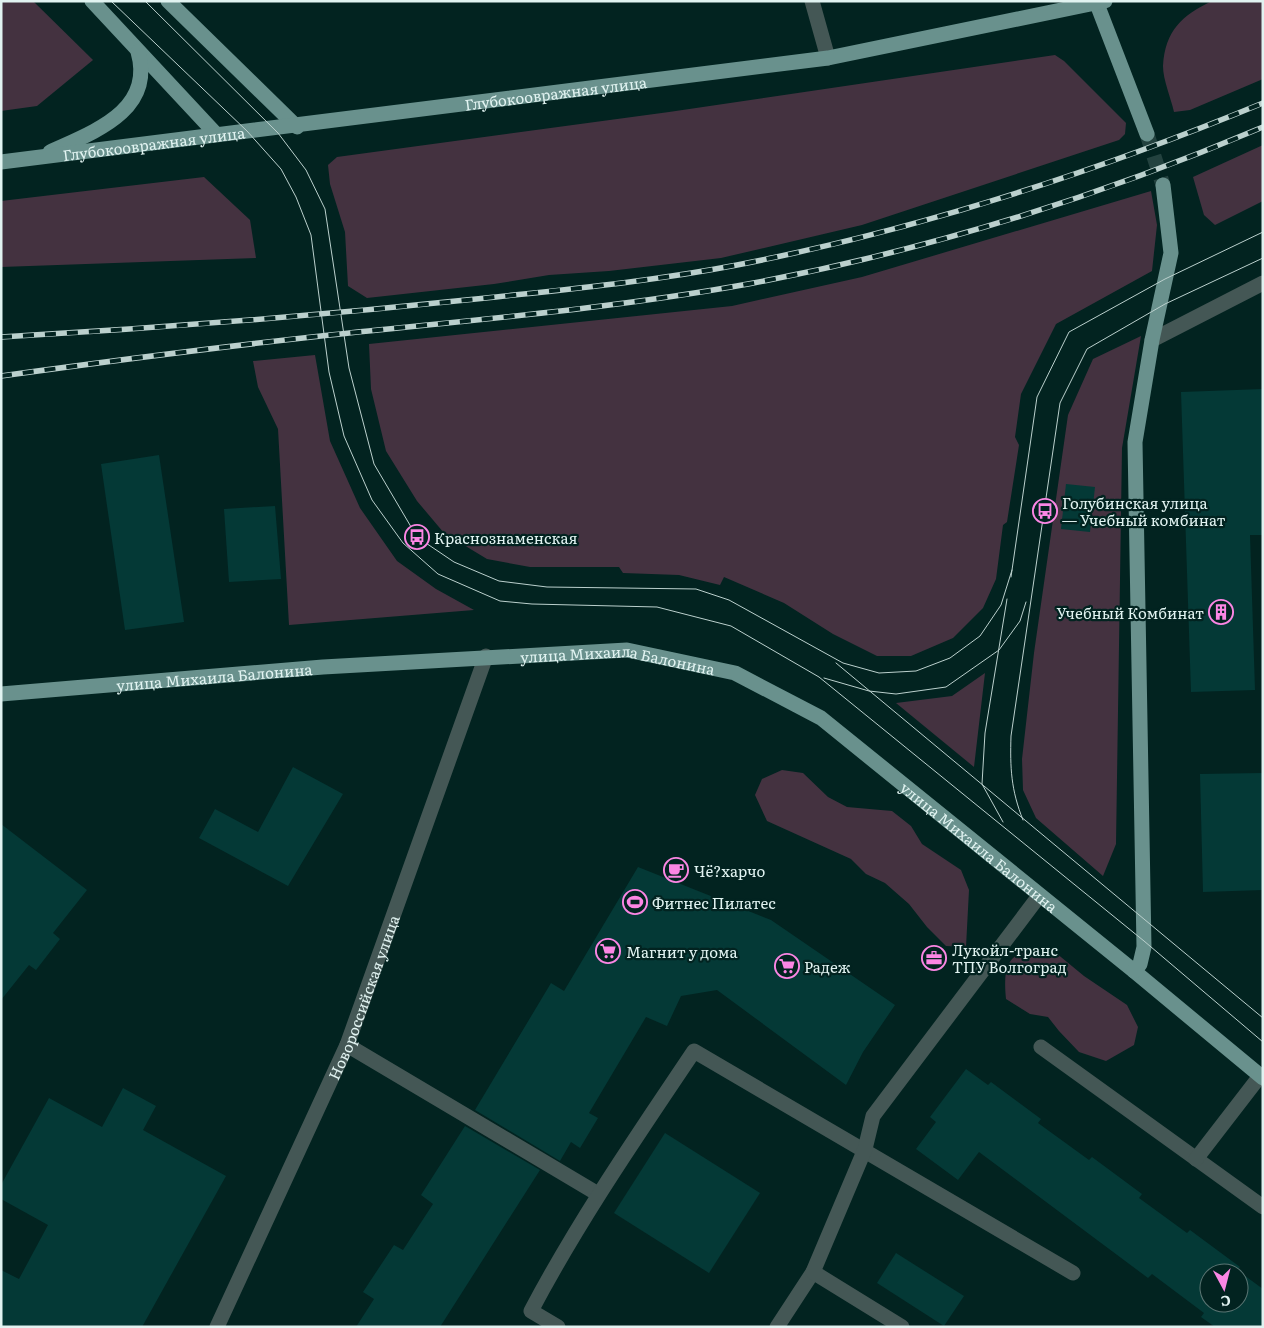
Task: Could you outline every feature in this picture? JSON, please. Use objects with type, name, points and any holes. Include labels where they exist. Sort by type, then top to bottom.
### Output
[{"type":"main road","points":[[92,1],[216,134]]},
{"type":"main road","points":[[168,1],[297,127]]},
{"type":"main road","points":[[1101,3],[1147,134]]},
{"type":"main road","name":"Глубокоовражная улица","points":[[1,162],[216,134],[297,127],[828,58],[1101,3]]},
{"type":"main road","points":[[35,158],[93,132],[110,123],[124,111],[136,95],[141,81],[142,65],[138,50]]},
{"type":"main road","points":[[1134,971],[1140,964],[1144,947],[1135,442],[1152,340],[1172,253],[1163,185]]},
{"type":"main road","name":"улица Михаила Балонина","points":[[1,694],[314,668],[486,656],[627,650],[735,673],[821,718],[1134,971],[1261,1077]]},
{"type":"street","points":[[812,1],[828,58]]},
{"type":"street","points":[[1152,340],[1263,283]]},
{"type":"street","name":"Новороссийская улица","points":[[217,1327],[347,1045],[486,656]]},
{"type":"street","points":[[777,1327],[813,1272],[865,1150],[873,1116],[1039,896]]},
{"type":"street","points":[[347,1045],[598,1194]]},
{"type":"street","points":[[1041,1047],[1263,1207]]},
{"type":"street","points":[[558,1327],[531,1311],[554,1266],[598,1194],[694,1051],[1073,1273]]},
{"type":"street","points":[[1196,1159],[1261,1077]]},
{"type":"street","points":[[813,1272],[902,1327]]},
{"type":"shaded area","points":[[1,1],[33,1],[93,60],[37,106],[1,111]]},
{"type":"shaded area","points":[[1212,1],[1263,1],[1263,79],[1190,110],[1174,112],[1163,71],[1167,43],[1171,34],[1184,18]]},
{"type":"shaded area","points":[[1055,55],[1064,61],[1126,123],[1125,134],[1119,140],[862,225],[721,258],[609,271],[549,275],[494,284],[367,298],[348,286],[345,232],[330,184],[328,165],[337,157],[669,112]]},
{"type":"shaded area","points":[[1263,145],[1263,201],[1215,225],[1204,215],[1193,177]]},
{"type":"shaded area","points":[[204,177],[250,220],[256,258],[1,267],[1,201]]},
{"type":"shaded area","points":[[1151,191],[1157,225],[1152,271],[1056,324],[1021,394],[1015,437],[1019,445],[1007,522],[1003,525],[996,579],[983,608],[953,638],[911,656],[877,656],[833,634],[784,603],[724,577],[720,585],[679,575],[623,573],[619,567],[530,567],[487,559],[444,533],[417,501],[386,451],[371,389],[369,344],[732,306],[862,277]]},
{"type":"shaded area","points":[[1141,336],[1122,448],[1116,844],[1103,876],[1036,818],[1023,790],[1022,759],[1034,653],[1068,415],[1093,359]]},
{"type":"shaded area","points":[[315,355],[330,441],[360,508],[397,561],[436,589],[474,610],[289,625],[278,429],[258,387],[253,361]]},
{"type":"shaded area","points":[[985,673],[974,767],[896,703],[952,696]]},
{"type":"shaded area","points":[[782,770],[803,773],[828,797],[847,807],[892,811],[911,826],[922,844],[961,870],[969,890],[966,947],[946,946],[927,927],[909,904],[885,883],[866,874],[851,859],[767,821],[755,795],[762,779]]},
{"type":"shaded area","points":[[1050,948],[1084,976],[1127,1005],[1138,1027],[1134,1045],[1106,1061],[1079,1052],[1048,1017],[1030,1014],[1006,999],[1006,974],[1012,959],[1026,951]]},
{"type":"building","name":"Учебный Комбинат","points":[[1263,389],[1263,535],[1250,535],[1255,690],[1191,692],[1181,392]]},
{"type":"building","points":[[159,455],[184,622],[125,630],[101,464]]},
{"type":"building","points":[[1066,484],[1095,487],[1090,532],[1061,529]]},
{"type":"building","points":[[275,506],[281,579],[229,582],[224,509]]},
{"type":"building","points":[[293,767],[343,794],[288,886],[199,838],[215,809],[258,832]]},
{"type":"building","points":[[1263,773],[1263,890],[1203,892],[1200,774]]},
{"type":"building","points":[[1,824],[87,890],[53,933],[60,939],[36,970],[29,965],[1,1000]]},
{"type":"building","points":[[638,867],[771,920],[895,1005],[863,1052],[846,1085],[717,990],[681,996],[667,1026],[646,1017],[589,1113],[598,1118],[580,1148],[571,1142],[560,1161],[475,1110],[551,983],[564,991]]},
{"type":"building","points":[[966,1069],[988,1085],[991,1082],[1041,1119],[1038,1123],[1089,1160],[1092,1157],[1142,1194],[1139,1198],[1187,1233],[1190,1230],[1235,1263],[1199,1263],[1199,1309],[1152,1274],[1148,1278],[979,1152],[958,1180],[916,1149],[936,1122],[930,1117]]},
{"type":"building","points":[[123,1088],[156,1106],[143,1130],[226,1176],[142,1327],[1,1327],[1,1270],[19,1279],[48,1225],[1,1199],[1,1185],[49,1098],[102,1127]]},
{"type":"building","points":[[465,1126],[540,1170],[440,1327],[356,1327],[374,1299],[363,1292],[394,1245],[403,1250],[433,1204],[421,1195]]},
{"type":"building","points":[[665,1133],[760,1193],[709,1273],[614,1213]]},
{"type":"building","points":[[896,1253],[964,1296],[944,1326],[877,1283]]},
{"type":"building","points":[[1249,1279],[1263,1289],[1263,1327],[1215,1327],[1201,1317],[1204,1313],[1249,1313]]},
{"type":"tunnel","points":[[1147,134],[1163,185]]},
{"type":"tram line","points":[[111,1],[247,131],[281,169],[296,197],[311,235],[329,372],[344,436],[372,500],[403,543],[438,574],[500,601],[532,604],[657,607],[731,626],[819,677],[1144,941],[1263,1042]]},
{"type":"tram line","points":[[145,1],[278,133],[306,170],[325,209],[349,368],[374,464],[417,537],[454,562],[499,581],[547,587],[696,589],[729,600],[843,663],[879,673],[916,671],[950,658],[980,636],[1001,605],[1012,570]]},
{"type":"tram line","points":[[1011,577],[1037,397],[1069,332],[1165,279],[1263,232]]},
{"type":"tram line","points":[[1023,820],[1012,779],[1011,736],[1060,403],[1087,349],[1165,304],[1263,258]]},
{"type":"tram line","points":[[1003,822],[982,784],[985,733],[1007,599]]},
{"type":"tram line","points":[[824,678],[869,691],[896,694],[946,687],[999,650],[1020,621],[1026,602]]},
{"type":"tram line","points":[[836,663],[1263,1018]]},
{"type":"railway","points":[[1,337],[122,330],[365,310],[612,284],[675,276],[737,265],[871,235],[1004,197],[1134,153],[1263,103]]},
{"type":"railway","points":[[1,376],[248,344],[592,307],[696,293],[814,271],[945,238],[1074,199],[1263,127]]},
{"type":"place","name":"Голубинская улица — Учебный комбинат","points":[[1045,511]]},
{"type":"place","name":"Краснознаменская","points":[[417,537]]},
{"type":"place","name":"Учебный Комбинат","points":[[1221,612]]},
{"type":"place","name":"Чё?харчо","points":[[676,870]]},
{"type":"place","name":"Фитнес Пилатес","points":[[635,902]]},
{"type":"place","name":"Магнит у дома","points":[[608,951]]},
{"type":"place","name":"Лукойл-транс ТПУ Волгоград","points":[[934,958]]},
{"type":"place","name":"Радеж","points":[[787,966]]}]
